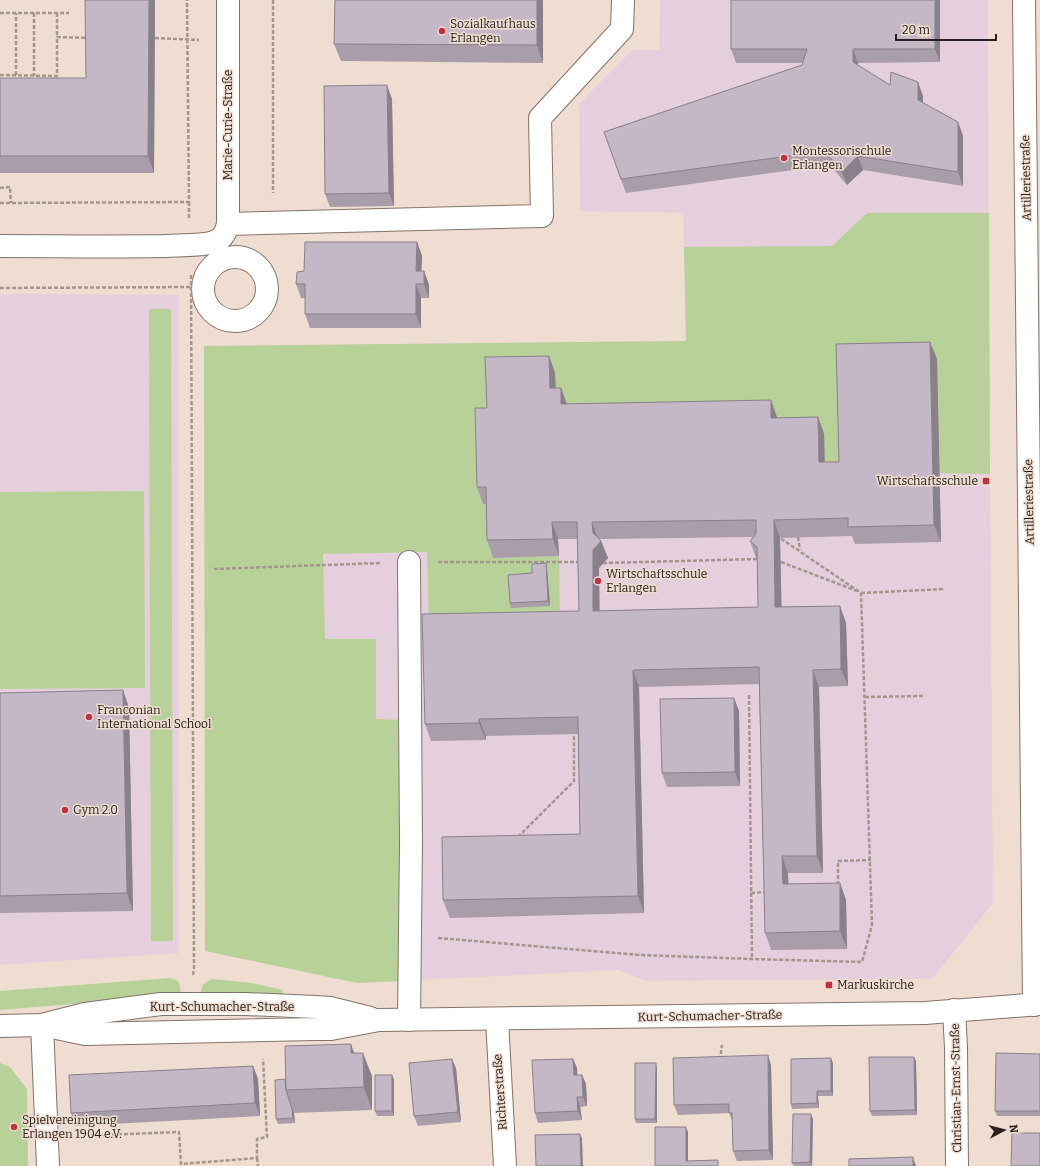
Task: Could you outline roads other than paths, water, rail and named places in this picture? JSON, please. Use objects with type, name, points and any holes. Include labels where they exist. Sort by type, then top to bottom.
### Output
[{"type":"street","name":"Marie-Curie-Straße","points":[[228,0],[228,224]]},
{"type":"street","points":[[0,246],[115,247],[191,245],[218,251],[228,224],[542,216],[540,118],[622,29],[622,0]]},
{"type":"street","name":"Artilleriestraße","points":[[1024,0],[1037,1004]]},
{"type":"street","points":[[409,562],[411,843],[409,1020]]},
{"type":"street","name":"Kurt-Schumacher-Straße","points":[[0,1026],[42,1025],[85,1014],[161,1004],[246,1004],[330,1008],[379,1020]]},
{"type":"street","name":"Kurt-Schumacher-Straße","points":[[42,1025],[85,1034],[331,1029],[379,1020],[925,1012],[1037,1004]]},
{"type":"street","name":"Christian-Ernst-Straße","points":[[954,1010],[956,1042],[957,1166]]},
{"type":"street","name":"Richterstraße","points":[[497,1019],[505,1166]]},
{"type":"street","points":[[42,1025],[48,1166]]},
{"type":"place","name":"Sozialkaufhaus Erlangen","points":[[442,31]]},
{"type":"place","name":"Montessorischule Erlangen","points":[[784,158]]},
{"type":"place","name":"Wirtschaftsschule","points":[[986,481]]},
{"type":"place","name":"Wirtschaftsschule Erlangen","points":[[598,581]]},
{"type":"place","name":"Franconian International School","points":[[89,717]]},
{"type":"place","name":"Gym 2.0","points":[[65,810]]},
{"type":"place","name":"Markuskirche","points":[[829,985]]},
{"type":"place","name":"Spielvereinigung Erlangen 1904 e.V.","points":[[14,1127]]}]
